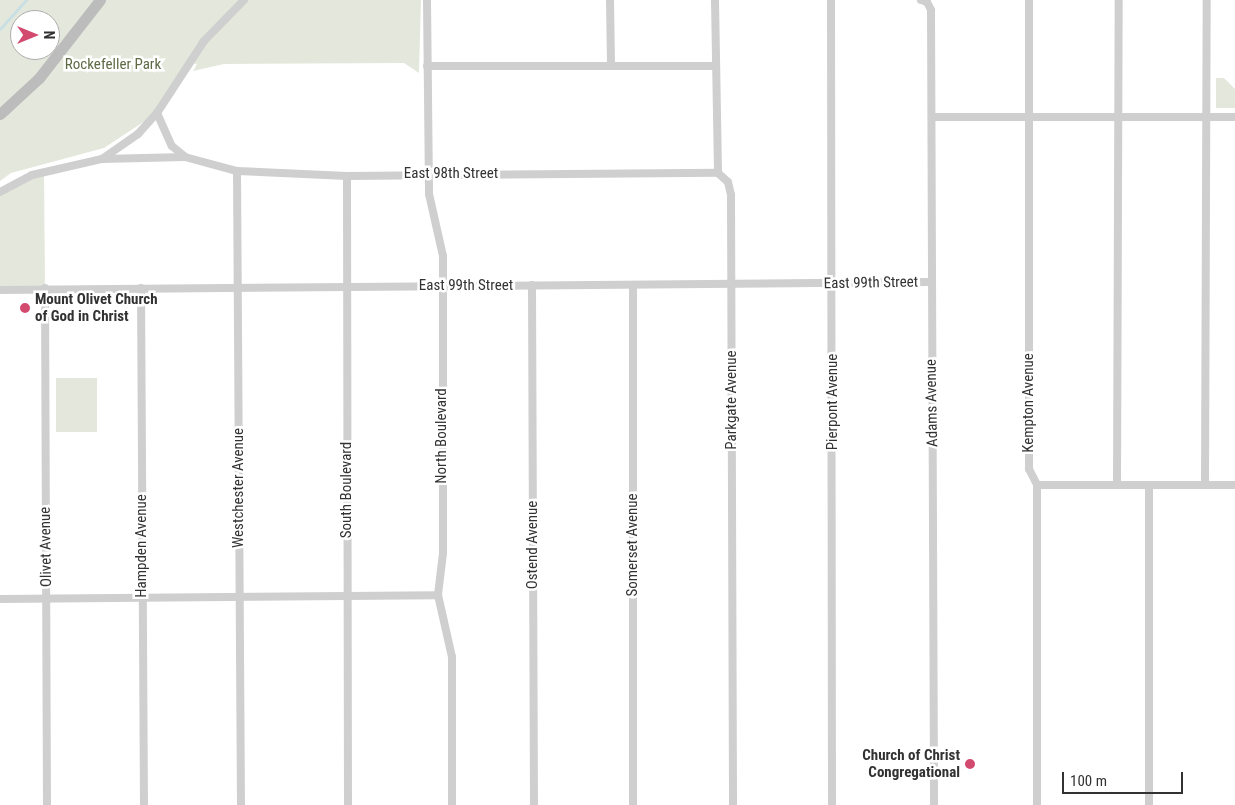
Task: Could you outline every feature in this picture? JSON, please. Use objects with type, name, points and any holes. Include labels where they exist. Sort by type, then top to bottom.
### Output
[{"type":"main road","points":[[0,114],[39,78],[100,0]]},
{"type":"street","points":[[0,192],[38,173],[102,158],[138,134],[157,113],[204,41],[244,0]]},
{"type":"street","name":"North Boulevard","points":[[427,0],[428,174],[432,211],[443,256],[443,553],[438,595],[452,657],[452,805]]},
{"type":"street","points":[[610,0],[611,66]]},
{"type":"street","name":"Parkgate Avenue","points":[[715,0],[714,66],[718,173],[728,182],[731,195],[733,805]]},
{"type":"street","name":"Pierpont Avenue","points":[[831,0],[833,284],[832,805]]},
{"type":"street","name":"Kempton Avenue","points":[[1029,0],[1029,469],[1037,485],[1037,805]]},
{"type":"street","points":[[1117,485],[1119,0]]},
{"type":"street","points":[[1205,485],[1207,0]]},
{"type":"street","name":"Adams Avenue","points":[[924,1],[930,10],[932,117],[934,805]]},
{"type":"street","points":[[427,66],[714,66]]},
{"type":"street","points":[[157,113],[172,146],[185,157]]},
{"type":"street","points":[[932,117],[1235,117]]},
{"type":"street","name":"East 98th Street","points":[[102,158],[185,157],[237,171],[348,176],[718,173]]},
{"type":"street","name":"Westchester Avenue","points":[[237,171],[241,805]]},
{"type":"street","name":"South Boulevard","points":[[348,176],[346,286],[348,805]]},
{"type":"street","name":"East 99th Street","points":[[0,290],[239,286],[931,282]]},
{"type":"street","name":"Somerset Avenue","points":[[633,284],[634,805]]},
{"type":"street","name":"Ostend Avenue","points":[[532,285],[534,805]]},
{"type":"street","name":"Olivet Avenue","points":[[45,288],[47,805]]},
{"type":"street","name":"Hampden Avenue","points":[[141,288],[144,805]]},
{"type":"street","points":[[1037,485],[1235,485]]},
{"type":"street","points":[[1149,805],[1150,486]]},
{"type":"street","points":[[0,599],[438,595]]},
{"type":"green space","name":"Rockefeller Park","points":[[0,0],[421,0],[419,73],[404,63],[224,64],[193,71],[197,64],[189,63],[157,113],[104,148],[11,173],[0,181]]},
{"type":"green space","points":[[1216,78],[1224,78],[1235,89],[1235,108],[1216,108]]},
{"type":"green space","points":[[44,171],[45,288],[0,290],[0,192]]},
{"type":"green space","points":[[56,378],[97,378],[97,432],[56,432]]},
{"type":"waterway","points":[[0,29],[26,0]]},
{"type":"place","name":"Mount Olivet Church of God in Christ","points":[[25,308]]},
{"type":"place","name":"Church of Christ Congregational","points":[[970,764]]}]
